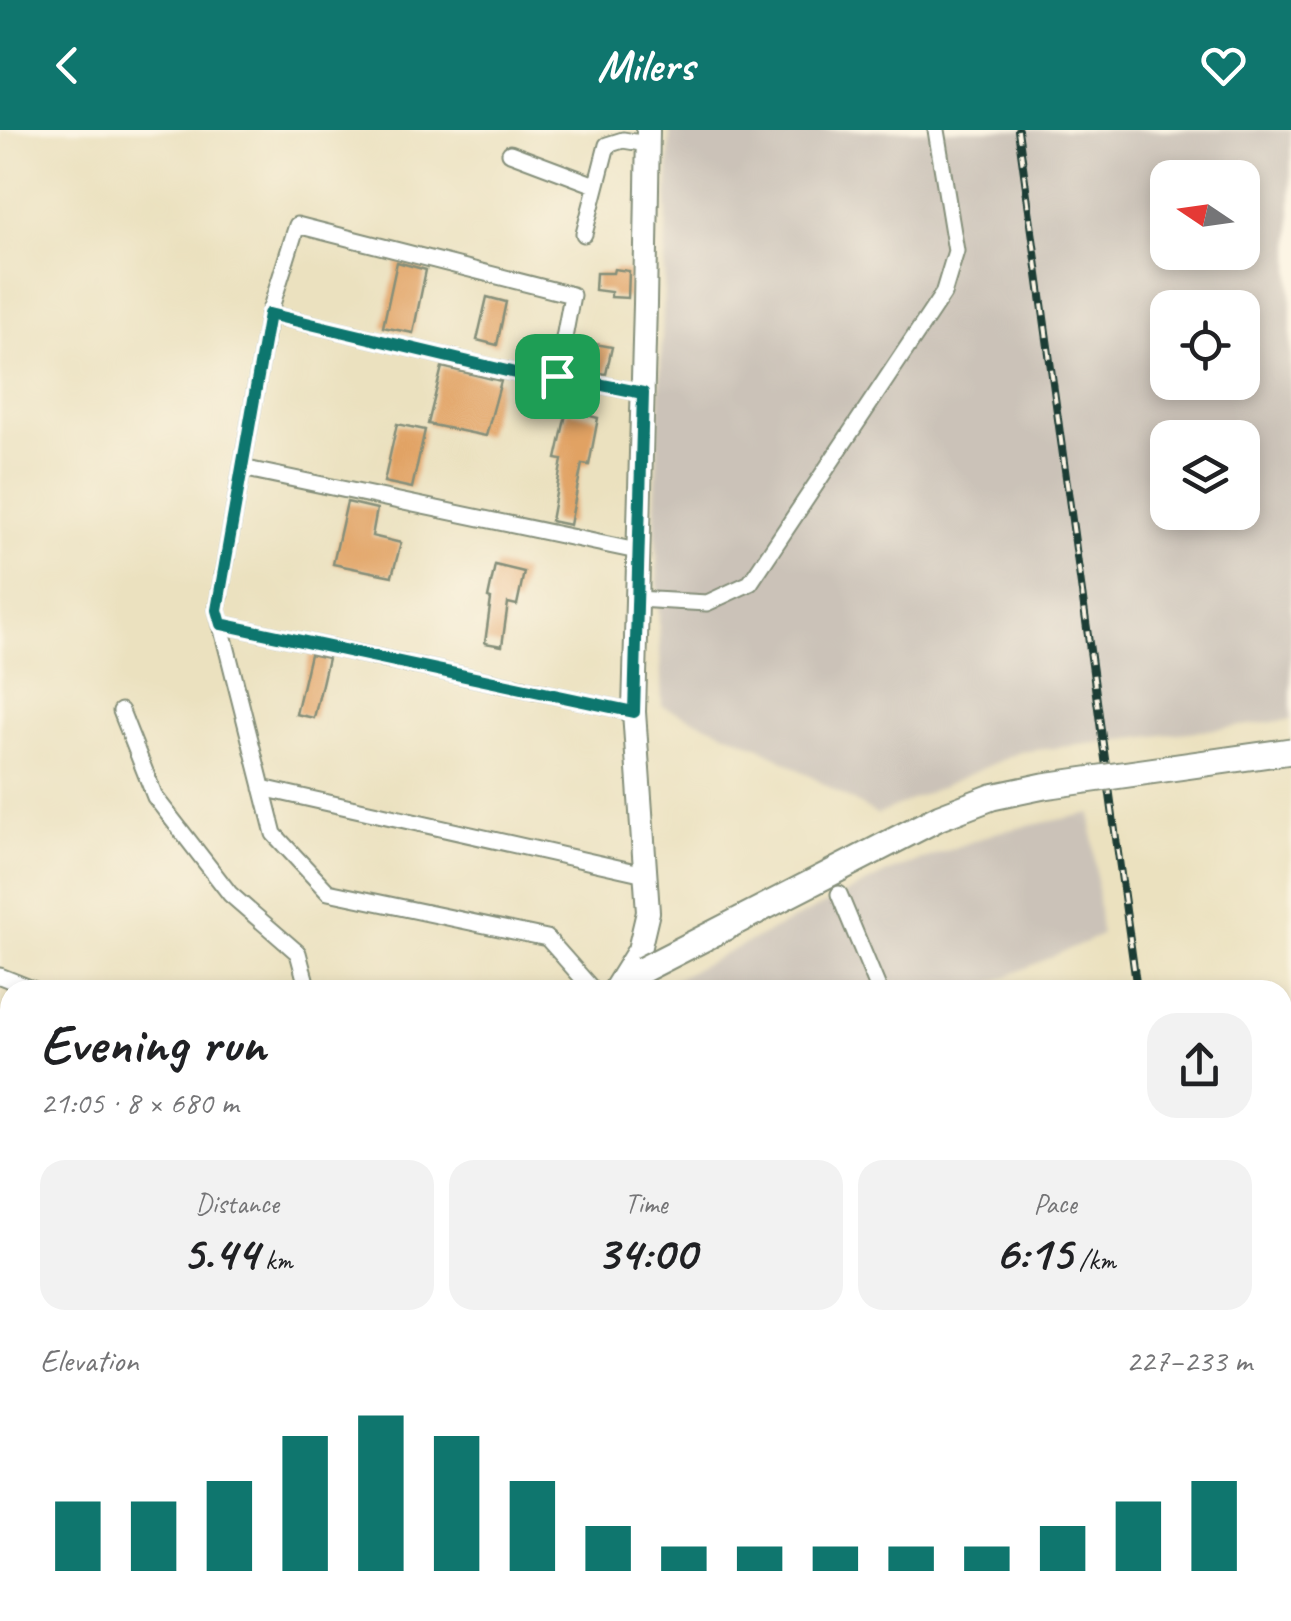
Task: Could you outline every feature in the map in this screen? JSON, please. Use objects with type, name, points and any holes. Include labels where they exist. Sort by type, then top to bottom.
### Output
[{"type":"main road","points":[[638,980],[940,817],[992,797],[1291,751]]},
{"type":"main road","points":[[639,980],[944,827],[995,808],[1046,797],[1291,762]]},
{"type":"street","points":[[636,600],[707,603],[750,583],[943,294],[956,252],[936,130]]},
{"type":"street","points":[[584,234],[607,145],[648,137],[634,712],[648,912],[630,980]]},
{"type":"street","points":[[510,153],[596,185]]},
{"type":"street","points":[[557,376],[572,295],[298,225],[269,314],[217,610],[274,834],[328,892],[547,938],[584,980]]},
{"type":"street","points":[[269,314],[536,378],[557,376],[643,393]]},
{"type":"street","points":[[242,468],[637,551]]},
{"type":"street","points":[[221,624],[634,712]]},
{"type":"street","points":[[121,712],[156,797],[230,894],[298,952],[305,980]]},
{"type":"street","points":[[262,788],[646,874]]},
{"type":"street","points":[[839,894],[874,980]]},
{"type":"shaded area","points":[[670,130],[1291,130],[1291,720],[1020,752],[877,815],[760,747],[662,706],[655,513]]},
{"type":"shaded area","points":[[1091,813],[1101,935],[999,980],[673,980],[891,871],[998,832]]},
{"type":"building","points":[[397,262],[426,270],[413,333],[383,327]]},
{"type":"building","points":[[614,269],[629,271],[628,298],[611,297],[611,292],[595,290],[596,273],[613,273]]},
{"type":"building","points":[[487,297],[506,302],[497,345],[477,340]]},
{"type":"building","points":[[584,342],[612,347],[606,374],[579,369]]},
{"type":"building","points":[[442,367],[501,381],[486,436],[428,424]]},
{"type":"building","points":[[567,410],[598,418],[589,465],[582,464],[570,525],[551,521],[562,460],[556,459]]},
{"type":"building","points":[[397,424],[425,430],[412,488],[384,482]]},
{"type":"building","points":[[347,502],[377,509],[372,536],[401,543],[392,576],[333,564]]},
{"type":"building","points":[[495,565],[524,572],[517,605],[508,603],[502,646],[485,643]]},
{"type":"building","points":[[310,654],[328,658],[314,718],[296,714]]},
{"type":"railway","points":[[1018,130],[1136,980]]},
{"type":"route","points":[[269,314],[536,378],[557,376],[643,393],[634,712],[221,624],[217,610],[269,314]]}]
